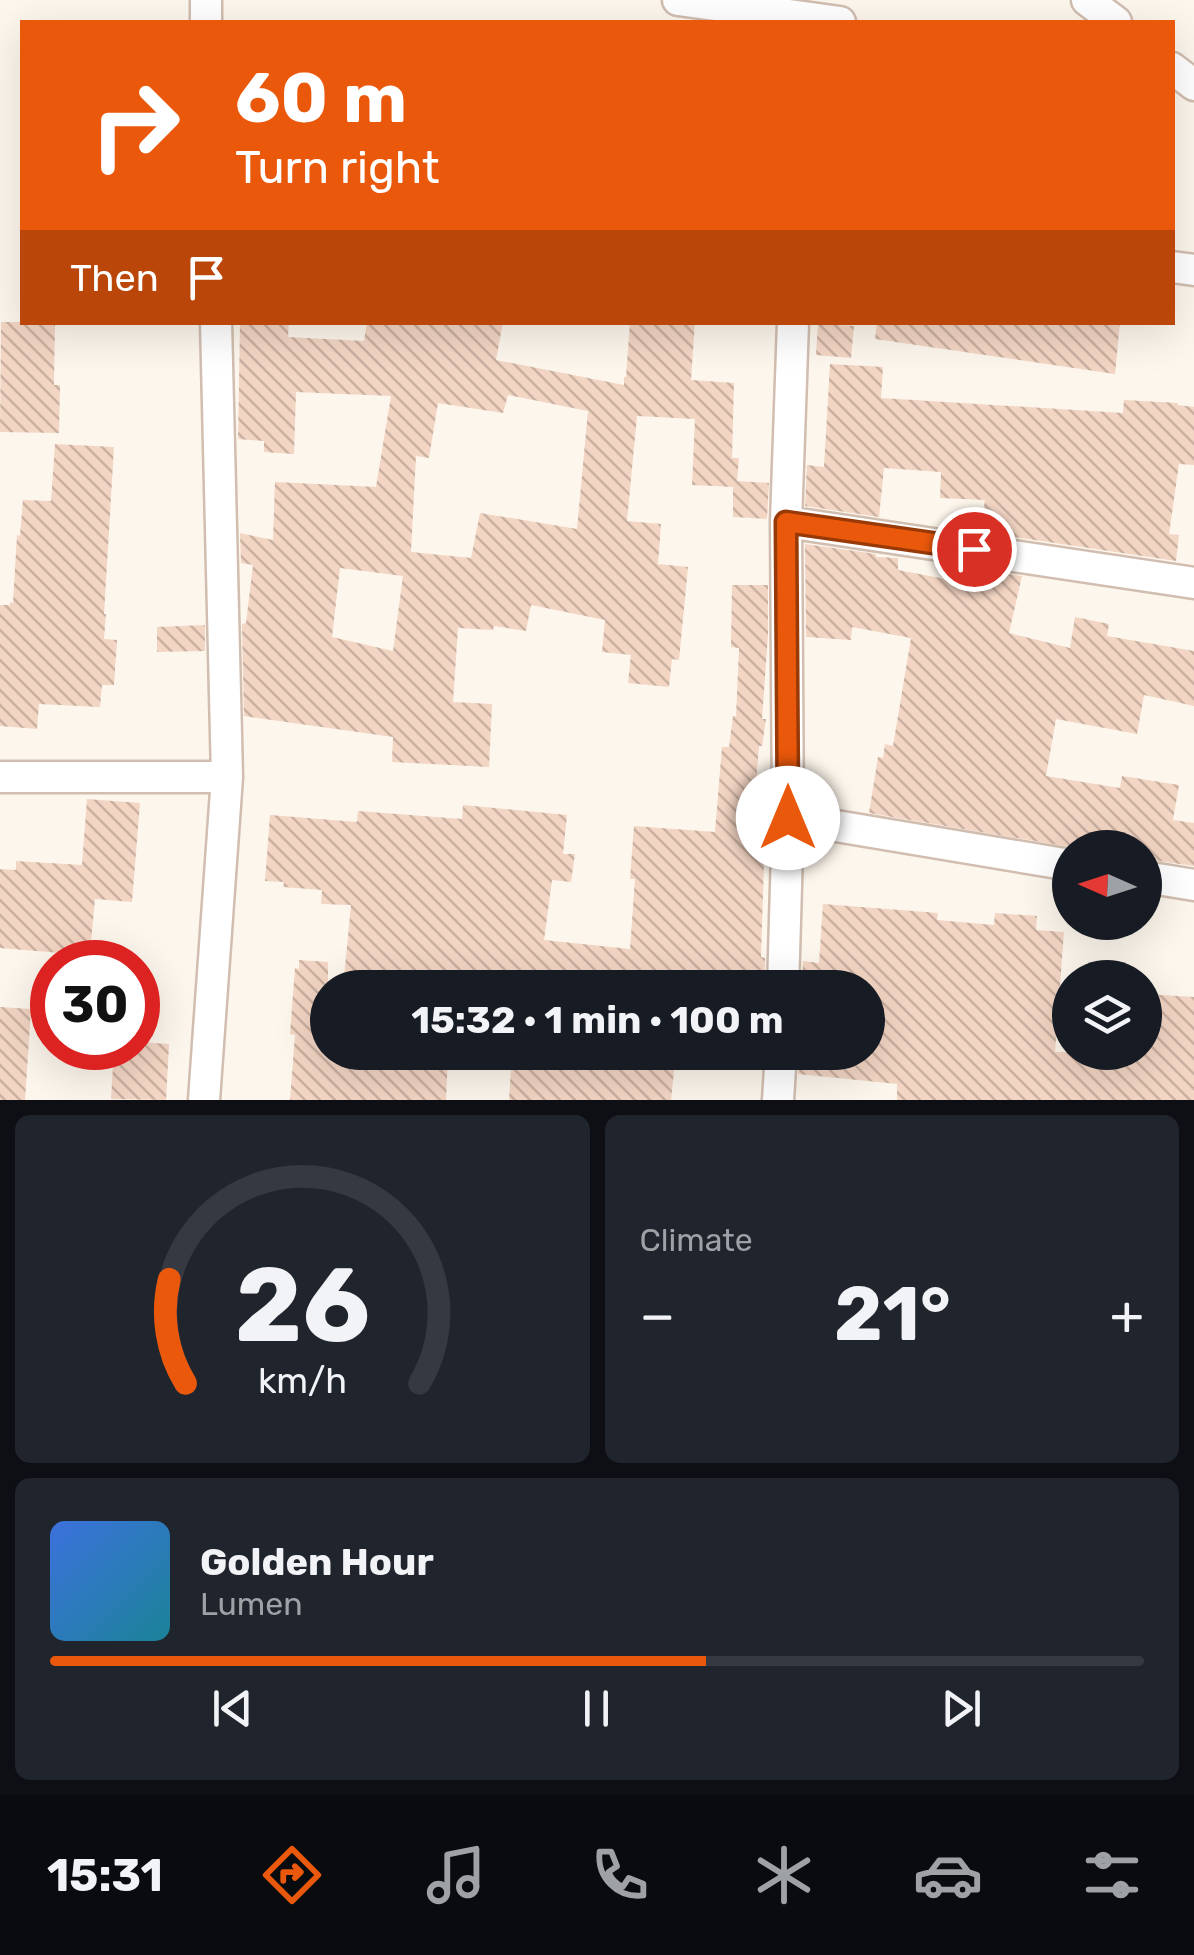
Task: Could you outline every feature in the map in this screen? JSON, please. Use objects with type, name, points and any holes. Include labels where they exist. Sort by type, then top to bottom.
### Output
[{"type":"street","points":[[678,0],[830,20]]},
{"type":"street","points":[[1087,0],[1113,20]]},
{"type":"street","points":[[204,1100],[227,777],[216,325]]},
{"type":"street","points":[[784,970],[788,818],[786,522],[793,325]]},
{"type":"street","points":[[786,522],[1194,583]]},
{"type":"street","points":[[0,777],[227,777]]},
{"type":"street","points":[[788,818],[1052,862]]},
{"type":"street","points":[[1162,880],[1194,886]]},
{"type":"street","points":[[778,1100],[780,1070]]},
{"type":"building","points":[[1,322],[55,325],[54,385],[60,385],[59,433],[0,432]]},
{"type":"building","points":[[240,325],[289,325],[288,337],[364,341],[367,325],[502,325],[496,360],[624,385],[630,325],[695,325],[691,380],[734,383],[732,458],[739,458],[737,481],[769,483],[767,519],[733,517],[733,487],[692,485],[695,419],[637,416],[627,521],[661,524],[658,564],[688,567],[679,660],[672,659],[669,687],[628,683],[631,655],[602,652],[605,620],[531,605],[526,631],[494,626],[493,630],[458,628],[453,702],[492,704],[489,767],[392,762],[393,737],[244,716],[242,624],[246,623],[253,565],[241,563],[240,533],[273,540],[275,482],[376,487],[391,396],[296,392],[294,454],[264,452],[264,441],[238,439]],"holes":[[[508,395],[588,411],[577,529],[480,513],[471,558],[411,552],[416,456],[429,458],[438,403],[503,413]],[[340,568],[403,576],[393,651],[332,637]]]},
{"type":"building","points":[[818,325],[854,326],[851,358],[816,355]]},
{"type":"building","points":[[877,325],[1120,325],[1115,374],[875,339]]},
{"type":"building","points":[[830,364],[883,367],[881,398],[1123,413],[1124,400],[1194,407],[1194,465],[1179,464],[1169,534],[1179,535],[1176,561],[980,532],[985,500],[940,498],[941,472],[884,468],[879,517],[805,506],[807,465],[824,467]]},
{"type":"building","points":[[55,444],[114,447],[104,639],[117,640],[114,685],[102,685],[100,707],[39,704],[37,729],[0,726],[0,605],[13,603],[23,500],[51,501]]},
{"type":"building","points":[[805,544],[898,558],[898,570],[972,584],[974,569],[1022,576],[1009,633],[1070,648],[1075,617],[1109,624],[1107,636],[1194,651],[1194,706],[1144,695],[1137,734],[1056,719],[1046,776],[1120,788],[1122,776],[1179,785],[1173,820],[1194,823],[1194,866],[1162,861],[1162,830],[1052,830],[1052,844],[869,813],[878,757],[883,758],[885,744],[893,746],[911,638],[852,627],[851,640],[806,637]]},
{"type":"building","points":[[732,585],[768,585],[762,719],[766,719],[759,746],[752,831],[765,831],[761,957],[765,958],[765,970],[345,970],[351,905],[321,904],[322,890],[283,887],[284,882],[265,881],[270,815],[357,822],[358,811],[462,819],[463,805],[567,815],[563,854],[575,854],[571,882],[552,880],[544,940],[630,949],[634,826],[715,832],[722,747],[729,747],[736,716],[739,648],[731,647]]},
{"type":"building","points":[[205,625],[205,651],[157,652],[157,627]]},
{"type":"building","points":[[87,799],[140,803],[132,902],[95,899],[91,940],[30,940],[30,950],[0,948],[0,869],[16,870],[16,861],[82,865]]},
{"type":"building","points":[[823,904],[938,913],[937,920],[994,925],[995,913],[1037,916],[1036,930],[1052,931],[1052,940],[1063,940],[1062,960],[1052,960],[1052,1070],[1162,1070],[1162,995],[1194,997],[1194,1100],[897,1100],[897,1084],[798,1074],[798,1070],[885,1070],[885,970],[803,970],[803,961],[819,963]]},
{"type":"building","points":[[299,960],[328,962],[328,970],[310,970],[310,1070],[447,1070],[446,1100],[290,1100],[295,1035],[290,1034],[295,968],[299,969]]},
{"type":"building","points":[[0,1007],[30,1009],[25,1100],[0,1100]]},
{"type":"building","points":[[160,1043],[169,1044],[166,1100],[111,1099],[113,1070],[160,1070]]},
{"type":"building","points":[[511,1070],[674,1070],[671,1100],[509,1100]]},
{"type":"route","points":[[788,818],[786,522],[974,549]]}]
